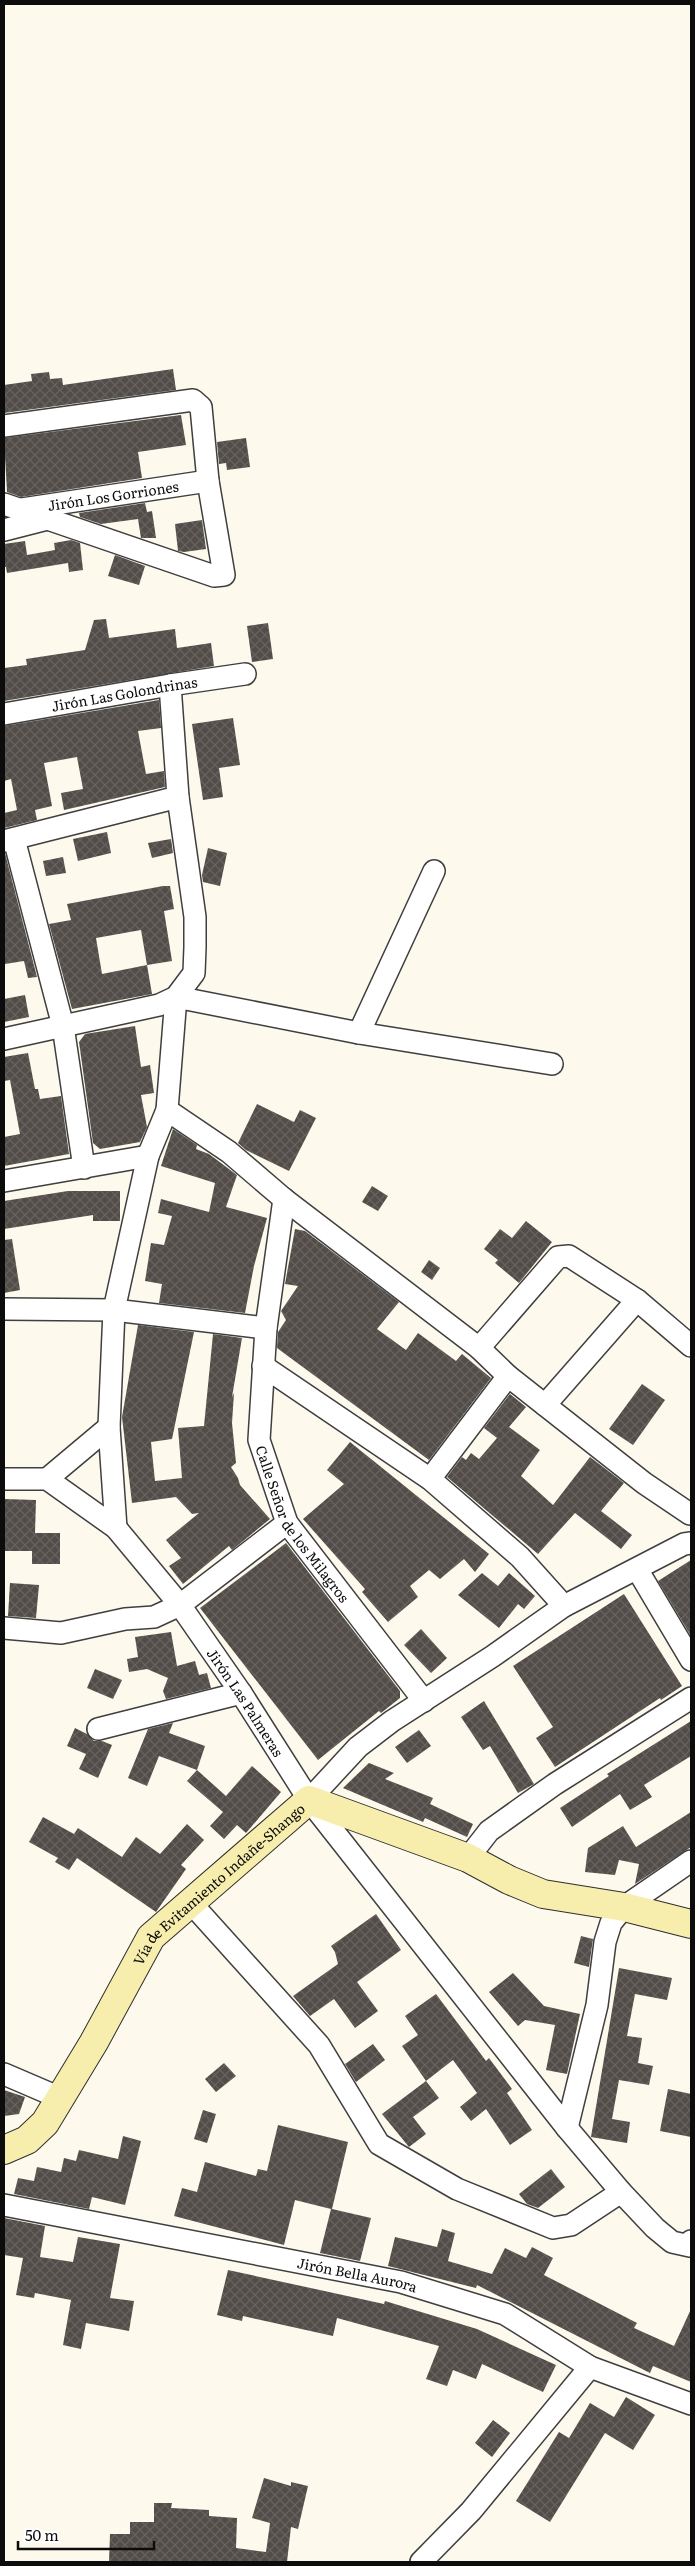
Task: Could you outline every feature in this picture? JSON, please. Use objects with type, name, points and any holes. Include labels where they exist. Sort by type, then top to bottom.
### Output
[{"type":"main road","name":"Vía de Evitamiento Indañe-Shango","points":[[4,2150],[26,2140],[45,2123],[86,2057],[151,1937],[309,1800],[468,1858],[509,1880],[543,1894],[624,1907],[691,1924]]},
{"type":"street","points":[[4,426],[193,400],[201,407],[208,481],[224,575],[219,577],[12,507]]},
{"type":"street","name":"Jirón Los Gorriones","points":[[12,507],[208,481]]},
{"type":"street","name":"Jirón Los Gorriones","points":[[4,530],[47,519]]},
{"type":"street","name":"Jirón Las Golondrinas","points":[[4,714],[245,674]]},
{"type":"street","points":[[4,1039],[159,1005],[176,997],[194,973],[195,917],[178,797],[170,685]]},
{"type":"street","points":[[84,1168],[63,1026],[9,840],[178,797]]},
{"type":"street","points":[[359,1033],[434,871]]},
{"type":"street","points":[[176,997],[359,1033],[552,1064]]},
{"type":"street","points":[[116,1528],[109,1427],[114,1310],[148,1156],[166,1110],[176,997]]},
{"type":"street","points":[[166,1110],[229,1152],[284,1199],[479,1348],[508,1376],[545,1405],[644,1482],[691,1512],[688,1543],[564,1606],[358,1748],[309,1800]]},
{"type":"street","points":[[4,1182],[148,1156]]},
{"type":"street","name":"Calle Señor de los Milagros","points":[[284,1199],[266,1328],[259,1440],[287,1523],[424,1701]]},
{"type":"street","points":[[479,1348],[558,1258],[563,1256],[569,1256],[636,1300],[691,1346]]},
{"type":"street","points":[[545,1405],[636,1300]]},
{"type":"street","points":[[4,1309],[114,1310],[266,1328]]},
{"type":"street","points":[[263,1366],[430,1479],[520,1557],[564,1606]]},
{"type":"street","points":[[430,1479],[508,1376]]},
{"type":"street","points":[[4,1478],[46,1479],[109,1427]]},
{"type":"street","name":"Jirón Las Palmeras","points":[[46,1479],[116,1528],[180,1605],[241,1692],[309,1800],[567,2128],[621,2192],[672,2242],[691,2245]]},
{"type":"street","points":[[4,1628],[61,1633],[125,1619],[154,1617],[180,1605],[287,1523]]},
{"type":"street","points":[[637,1569],[691,1660]]},
{"type":"street","points":[[98,1729],[241,1692]]},
{"type":"street","points":[[468,1858],[489,1831],[556,1784],[691,1698]]},
{"type":"street","points":[[567,2128],[597,2004],[605,1942],[611,1923],[624,1907],[691,1861]]},
{"type":"street","points":[[191,1903],[319,2045],[379,2144],[457,2189],[553,2228],[571,2225],[621,2192]]},
{"type":"street","points":[[4,2074],[60,2098]]},
{"type":"street","name":"Jirón Bella Aurora","points":[[4,2205],[401,2282],[505,2314],[590,2367],[691,2404]]},
{"type":"street","points":[[422,2562],[471,2511],[590,2367]]},
{"type":"building","points":[[173,369],[176,390],[4,413],[4,385],[32,381],[31,374],[49,372],[50,379],[62,378],[63,385]]},
{"type":"building","points":[[181,415],[186,445],[138,452],[142,478],[21,497],[7,492],[4,438]]},
{"type":"building","points":[[246,438],[250,467],[227,470],[226,463],[219,464],[217,442]]},
{"type":"building","points":[[145,503],[147,512],[152,511],[156,538],[141,538],[138,519],[101,524],[80,517],[79,513]]},
{"type":"building","points":[[202,520],[206,549],[178,551],[175,524]]},
{"type":"building","points":[[71,540],[80,543],[83,570],[69,572],[68,563],[7,573],[6,567],[4,567],[4,544],[25,541],[27,555],[55,550],[54,543]]},
{"type":"building","points":[[115,555],[145,566],[139,585],[108,576]]},
{"type":"building","points":[[106,619],[109,638],[175,629],[177,648],[211,643],[214,666],[4,701],[4,668],[27,665],[26,659],[85,650],[94,620]]},
{"type":"building","points":[[268,623],[273,659],[252,662],[247,626]]},
{"type":"building","points":[[159,700],[161,728],[138,731],[146,774],[164,771],[165,787],[64,810],[61,793],[83,789],[77,757],[44,763],[52,806],[35,810],[37,820],[4,828],[4,813],[17,810],[11,779],[4,781],[4,726]]},
{"type":"building","points":[[233,718],[240,765],[219,768],[223,797],[203,800],[192,724]]},
{"type":"building","points":[[107,832],[111,853],[78,861],[73,839]]},
{"type":"building","points":[[171,839],[173,853],[152,858],[148,843]]},
{"type":"building","points":[[208,848],[227,853],[220,886],[203,882],[202,875]]},
{"type":"building","points":[[4,853],[37,977],[28,978],[24,961],[5,964]]},
{"type":"building","points":[[63,857],[66,873],[46,876],[43,861]]},
{"type":"building","points":[[170,886],[174,909],[164,911],[172,961],[147,965],[152,994],[72,1009],[49,924],[71,920],[67,904]],"holes":[[[141,930],[147,965],[102,974],[96,938]]]},
{"type":"building","points":[[25,995],[29,1017],[4,1022],[4,999]]},
{"type":"building","points":[[135,1026],[141,1067],[150,1065],[154,1093],[141,1095],[147,1127],[140,1142],[100,1149],[93,1143],[79,1042],[85,1034]]},
{"type":"building","points":[[28,1053],[35,1089],[38,1089],[40,1099],[61,1096],[69,1154],[4,1166],[4,1137],[20,1134],[10,1080],[4,1081],[4,1057]]},
{"type":"building","points":[[257,1104],[294,1122],[300,1110],[316,1118],[289,1171],[246,1150],[238,1143]]},
{"type":"building","points":[[173,1129],[197,1145],[196,1149],[209,1154],[237,1175],[226,1207],[267,1218],[254,1266],[245,1313],[159,1303],[162,1284],[145,1281],[151,1243],[164,1245],[172,1216],[158,1213],[161,1199],[209,1212],[215,1183],[161,1166]]},
{"type":"building","points":[[372,1186],[388,1196],[378,1211],[362,1202]]},
{"type":"building","points":[[68,1191],[120,1191],[120,1221],[93,1221],[93,1215],[4,1229],[4,1201]]},
{"type":"building","points":[[526,1221],[552,1242],[519,1283],[495,1263],[498,1260],[484,1249],[500,1229],[512,1238]]},
{"type":"building","points":[[295,1229],[305,1231],[399,1302],[377,1329],[406,1350],[418,1333],[456,1361],[462,1354],[491,1378],[429,1460],[277,1348],[278,1332],[286,1320],[281,1311],[298,1286],[285,1284]]},
{"type":"building","points":[[12,1239],[20,1290],[4,1293],[4,1240]]},
{"type":"building","points":[[429,1260],[440,1268],[432,1280],[421,1272]]},
{"type":"building","points":[[138,1325],[194,1332],[172,1439],[151,1442],[155,1481],[182,1478],[178,1428],[204,1426],[213,1334],[242,1338],[232,1397],[234,1393],[232,1423],[236,1463],[231,1467],[240,1485],[270,1519],[232,1550],[229,1546],[183,1584],[169,1566],[181,1558],[166,1540],[199,1513],[192,1514],[176,1497],[132,1503],[122,1417]]},
{"type":"building","points":[[642,1384],[665,1400],[633,1445],[609,1429]]},
{"type":"building","points":[[510,1394],[526,1407],[509,1427],[540,1450],[521,1476],[553,1505],[590,1457],[624,1483],[601,1511],[632,1535],[621,1549],[575,1513],[538,1554],[447,1477],[462,1457],[466,1460],[471,1453],[479,1459],[497,1438],[484,1428]]},
{"type":"building","points":[[350,1442],[489,1554],[475,1572],[464,1559],[440,1579],[429,1570],[410,1586],[418,1597],[388,1622],[362,1592],[365,1589],[303,1519],[344,1484],[327,1470]]},
{"type":"building","points":[[4,1499],[36,1500],[35,1533],[60,1533],[60,1564],[32,1564],[32,1551],[4,1551]]},
{"type":"building","points":[[286,1543],[400,1691],[400,1698],[381,1713],[379,1711],[318,1760],[200,1608]]},
{"type":"building","points":[[691,1560],[691,1636],[658,1581]]},
{"type":"building","points":[[482,1573],[498,1586],[509,1573],[535,1596],[524,1609],[518,1604],[499,1628],[458,1595]]},
{"type":"building","points":[[10,1583],[39,1585],[36,1618],[8,1616]]},
{"type":"building","points":[[624,1594],[682,1686],[661,1700],[660,1698],[555,1767],[536,1738],[553,1727],[513,1666]]},
{"type":"building","points":[[421,1629],[447,1658],[431,1673],[404,1645]]},
{"type":"building","points":[[171,1632],[177,1666],[195,1661],[199,1675],[207,1673],[211,1688],[166,1699],[163,1691],[168,1678],[147,1669],[129,1672],[127,1659],[138,1657],[135,1637]]},
{"type":"building","points":[[95,1669],[122,1680],[113,1699],[87,1688]]},
{"type":"building","points":[[484,1701],[534,1784],[518,1793],[490,1746],[483,1750],[461,1717]]},
{"type":"building","points":[[691,1721],[691,1756],[644,1785],[652,1797],[630,1810],[620,1794],[572,1827],[560,1808],[609,1776],[607,1774]]},
{"type":"building","points":[[173,1723],[169,1733],[205,1746],[197,1770],[159,1756],[147,1786],[128,1778],[148,1729]]},
{"type":"building","points":[[75,1728],[87,1734],[94,1741],[102,1741],[112,1745],[98,1778],[79,1769],[86,1754],[67,1746]]},
{"type":"building","points":[[419,1730],[431,1746],[407,1763],[395,1747]]},
{"type":"building","points":[[369,1763],[394,1773],[385,1779],[433,1798],[430,1804],[473,1824],[467,1837],[425,1818],[423,1822],[343,1788]]},
{"type":"building","points":[[252,1766],[281,1792],[246,1833],[237,1825],[224,1839],[210,1826],[223,1812],[187,1781],[197,1770],[226,1796]]},
{"type":"building","points":[[691,1812],[691,1847],[635,1884],[639,1864],[619,1860],[615,1875],[585,1872],[588,1848],[623,1826],[636,1847]]},
{"type":"building","points":[[43,1817],[74,1834],[78,1828],[122,1857],[136,1837],[160,1854],[187,1824],[204,1840],[181,1865],[186,1869],[156,1912],[77,1858],[69,1870],[55,1862],[58,1858],[29,1842]]},
{"type":"building","points":[[376,1914],[401,1950],[357,1982],[378,2011],[355,2028],[334,1999],[310,2016],[293,1996],[338,1964],[335,1952],[331,1946]]},
{"type":"building","points":[[581,1936],[593,1939],[589,1967],[574,1963]]},
{"type":"building","points":[[619,1968],[672,1978],[667,2000],[635,1994],[627,2036],[642,2038],[638,2063],[653,2066],[649,2085],[619,2080],[612,2119],[630,2122],[627,2143],[591,2137]]},
{"type":"building","points":[[513,1973],[544,2006],[580,2014],[567,2074],[546,2070],[555,2025],[525,2020],[518,2026],[489,1992]]},
{"type":"building","points":[[436,1994],[486,2061],[489,2058],[512,2089],[507,2093],[532,2130],[510,2145],[486,2109],[471,2121],[460,2107],[477,2093],[453,2060],[426,2081],[402,2046],[418,2035],[405,2016]]},
{"type":"building","points":[[373,2044],[385,2060],[356,2082],[345,2064]]},
{"type":"building","points":[[224,2063],[236,2076],[216,2092],[205,2079]]},
{"type":"building","points":[[426,2081],[439,2098],[413,2117],[426,2134],[409,2147],[382,2114]]},
{"type":"building","points":[[668,2089],[691,2094],[691,2137],[660,2131]]},
{"type":"building","points":[[4,2090],[25,2097],[19,2114],[4,2116]]},
{"type":"building","points":[[203,2110],[216,2114],[207,2143],[194,2139]]},
{"type":"building","points":[[278,2125],[348,2142],[332,2209],[371,2218],[360,2261],[320,2253],[331,2209],[295,2200],[284,2245],[174,2216],[182,2188],[197,2192],[205,2162],[256,2176],[258,2169],[267,2171]]},
{"type":"building","points":[[123,2136],[141,2141],[125,2205],[92,2197],[89,2209],[14,2194],[18,2178],[34,2181],[37,2167],[61,2172],[64,2158],[76,2161],[79,2150],[118,2159]]},
{"type":"building","points":[[551,2169],[565,2187],[538,2208],[527,2204],[519,2194]]},
{"type":"building","points":[[4,2218],[45,2226],[40,2257],[73,2262],[78,2237],[120,2244],[110,2298],[134,2301],[129,2331],[86,2323],[81,2349],[63,2345],[71,2300],[35,2293],[34,2298],[16,2295],[23,2258],[4,2255]]},
{"type":"building","points":[[442,2229],[455,2233],[448,2261],[492,2274],[505,2248],[526,2258],[532,2247],[553,2258],[544,2275],[637,2323],[634,2328],[674,2346],[691,2309],[691,2382],[653,2366],[650,2373],[477,2285],[476,2288],[388,2266],[395,2237],[437,2247]]},
{"type":"building","points":[[228,2270],[384,2304],[385,2301],[477,2329],[556,2365],[543,2392],[482,2364],[476,2379],[453,2370],[447,2386],[426,2379],[439,2346],[337,2318],[333,2336],[243,2316],[242,2321],[217,2315]]},
{"type":"building","points":[[626,2397],[655,2415],[633,2450],[605,2433],[550,2522],[516,2501],[559,2432],[569,2438],[590,2403],[614,2417]]},
{"type":"building","points":[[493,2420],[510,2433],[492,2457],[475,2443]]},
{"type":"building","points":[[264,2478],[291,2486],[291,2482],[308,2486],[298,2529],[291,2527],[287,2562],[109,2562],[110,2534],[130,2534],[130,2522],[154,2522],[154,2503],[172,2503],[171,2508],[209,2510],[209,2516],[237,2518],[236,2548],[266,2552],[270,2523],[252,2518]]}]
